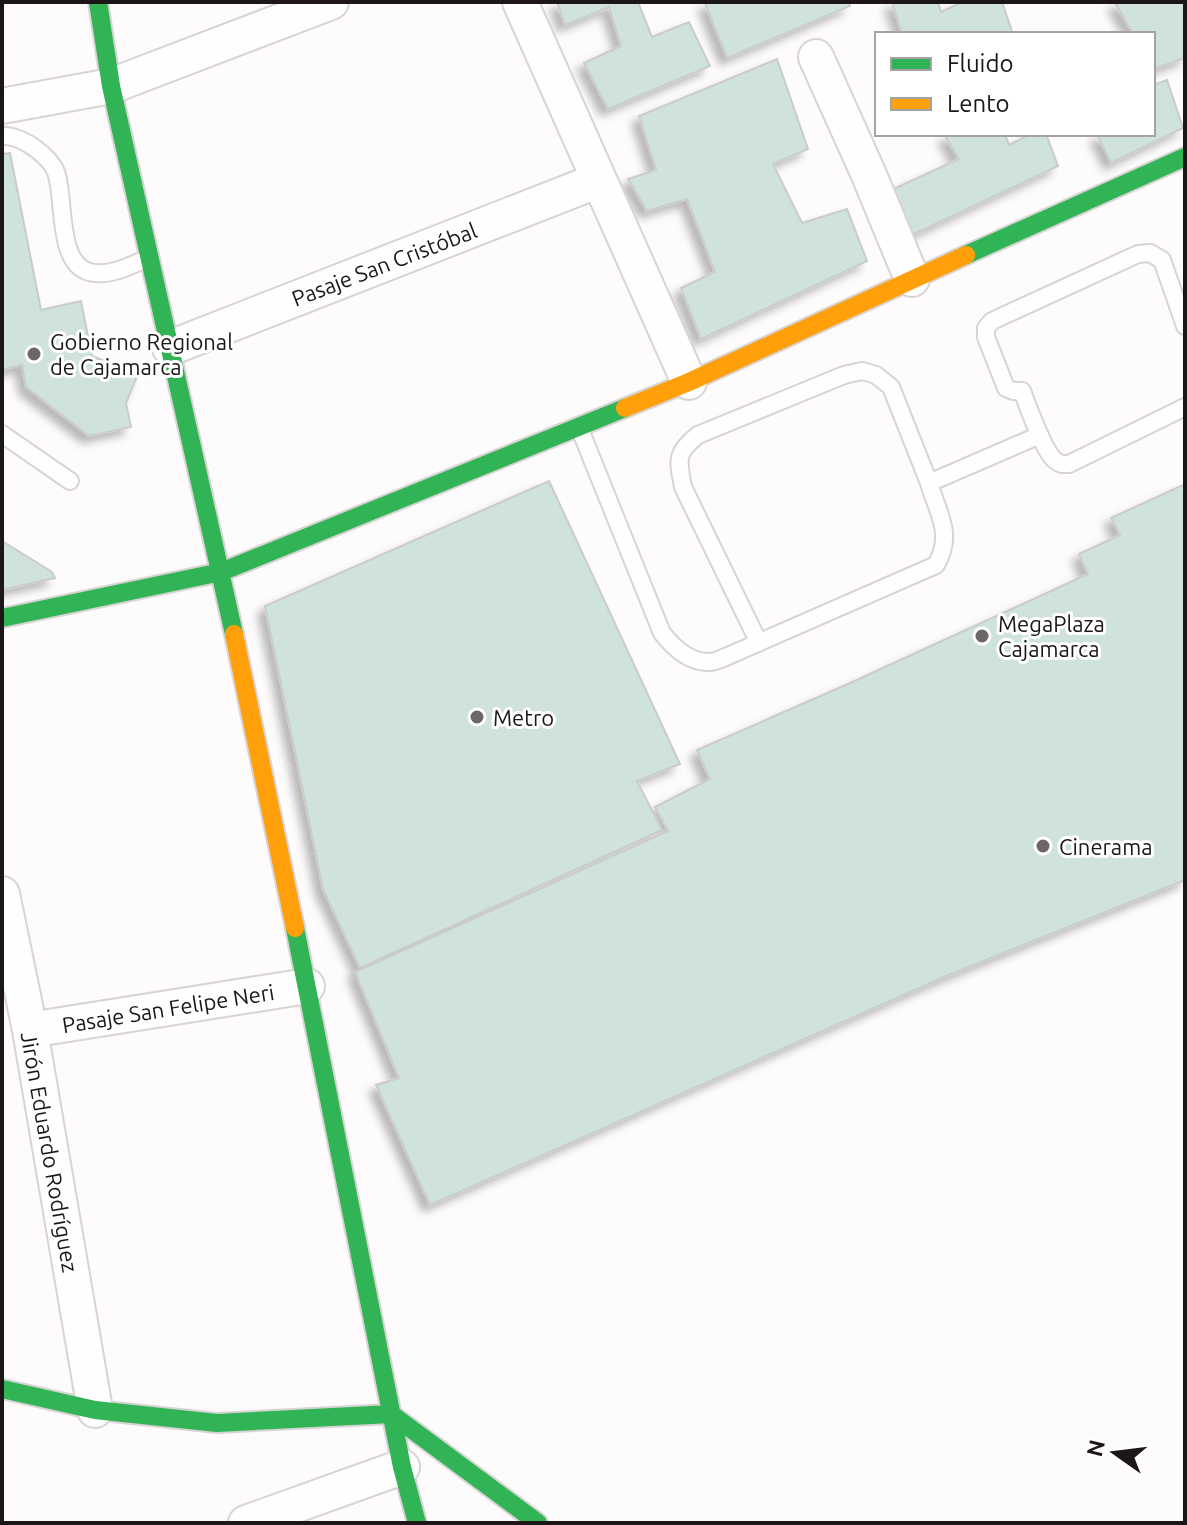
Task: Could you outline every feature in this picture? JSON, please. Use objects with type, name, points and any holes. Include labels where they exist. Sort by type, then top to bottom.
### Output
[{"type":"street","points":[[98,2],[111,86],[221,572],[391,1414],[417,1523]]},
{"type":"street","points":[[2,106],[111,86],[331,2]]},
{"type":"street","points":[[520,2],[689,382]]},
{"type":"street","points":[[816,57],[912,279]]},
{"type":"street","points":[[2,618],[221,572],[689,382],[1185,157]]},
{"type":"street","name":"Pasaje San Cristóbal","points":[[170,348],[599,180]]},
{"type":"street","name":"Jirón Eduardo Rodríguez","points":[[2,894],[30,1030],[95,1410]]},
{"type":"street","name":"Pasaje San Felipe Neri","points":[[30,1030],[307,986]]},
{"type":"street","points":[[2,1389],[95,1410],[217,1423],[391,1414],[538,1523]]},
{"type":"street","points":[[246,1523],[402,1467]]},
{"type":"lane","points":[[2,136],[8,135],[30,144],[46,156],[56,172],[68,250],[79,268],[94,273],[110,272],[150,257]]},
{"type":"lane","points":[[1185,326],[1162,260],[1150,253],[1138,254],[992,321],[986,328],[986,337],[1006,388],[1022,391],[1040,435],[1052,458],[1060,464],[1069,464],[1185,407]]},
{"type":"lane","points":[[579,427],[662,633],[674,647],[690,657],[710,662],[759,643],[936,565],[944,551],[945,532],[891,387],[876,375],[862,371],[844,375],[698,435],[684,446],[678,463],[683,487],[759,643]]},
{"type":"lane","points":[[2,434],[70,481]]},
{"type":"lane","points":[[929,483],[1040,435]]},
{"type":"building","points":[[557,2],[638,2],[652,37],[689,22],[710,66],[608,109],[584,63],[621,46],[609,7],[565,25]]},
{"type":"building","points":[[707,2],[849,2],[850,6],[727,58]]},
{"type":"building","points":[[892,2],[938,2],[941,12],[962,2],[1002,2],[1012,32],[901,32]]},
{"type":"building","points":[[1185,2],[1185,58],[1155,68],[1155,32],[1132,32],[1115,3]]},
{"type":"building","points":[[777,59],[808,149],[773,164],[802,223],[847,209],[867,261],[701,339],[681,288],[715,272],[687,199],[647,211],[628,179],[656,170],[639,116]]},
{"type":"building","points":[[1167,80],[1183,128],[1111,163],[1098,136],[1155,136],[1155,84]]},
{"type":"building","points":[[945,136],[1006,136],[1009,145],[1027,136],[1047,136],[1058,166],[910,236],[889,191],[959,159]]},
{"type":"building","points":[[10,153],[41,310],[81,301],[92,356],[138,374],[126,403],[131,427],[89,436],[26,387],[22,365],[2,370],[2,154]]},
{"type":"building","points":[[549,481],[680,764],[637,781],[662,830],[360,968],[323,889],[265,606]]},
{"type":"building","points":[[1185,484],[1185,880],[944,977],[430,1205],[376,1085],[399,1078],[355,972],[668,831],[655,807],[710,779],[697,750],[1088,574],[1079,554],[1120,535],[1111,518]]},
{"type":"building","points":[[2,541],[52,572],[55,578],[2,590]]},
{"type":"traffic: fast","points":[[98,2],[111,86],[234,634]]},
{"type":"traffic: fast","points":[[966,255],[1185,157]]},
{"type":"traffic: fast","points":[[2,618],[221,572],[625,408]]},
{"type":"traffic: fast","points":[[295,928],[402,1467],[417,1523]]},
{"type":"traffic: fast","points":[[2,1389],[95,1410],[217,1423],[391,1414]]},
{"type":"traffic: fast","points":[[391,1414],[538,1523]]},
{"type":"traffic: slow","points":[[625,408],[689,382],[966,255]]},
{"type":"traffic: slow","points":[[234,634],[295,928]]},
{"type":"place","name":"Gobierno Regional de Cajamarca","points":[[34,354]]},
{"type":"place","name":"MegaPlaza Cajamarca","points":[[982,636]]},
{"type":"place","name":"Metro","points":[[477,717]]},
{"type":"place","name":"Cinerama","points":[[1043,846]]}]
